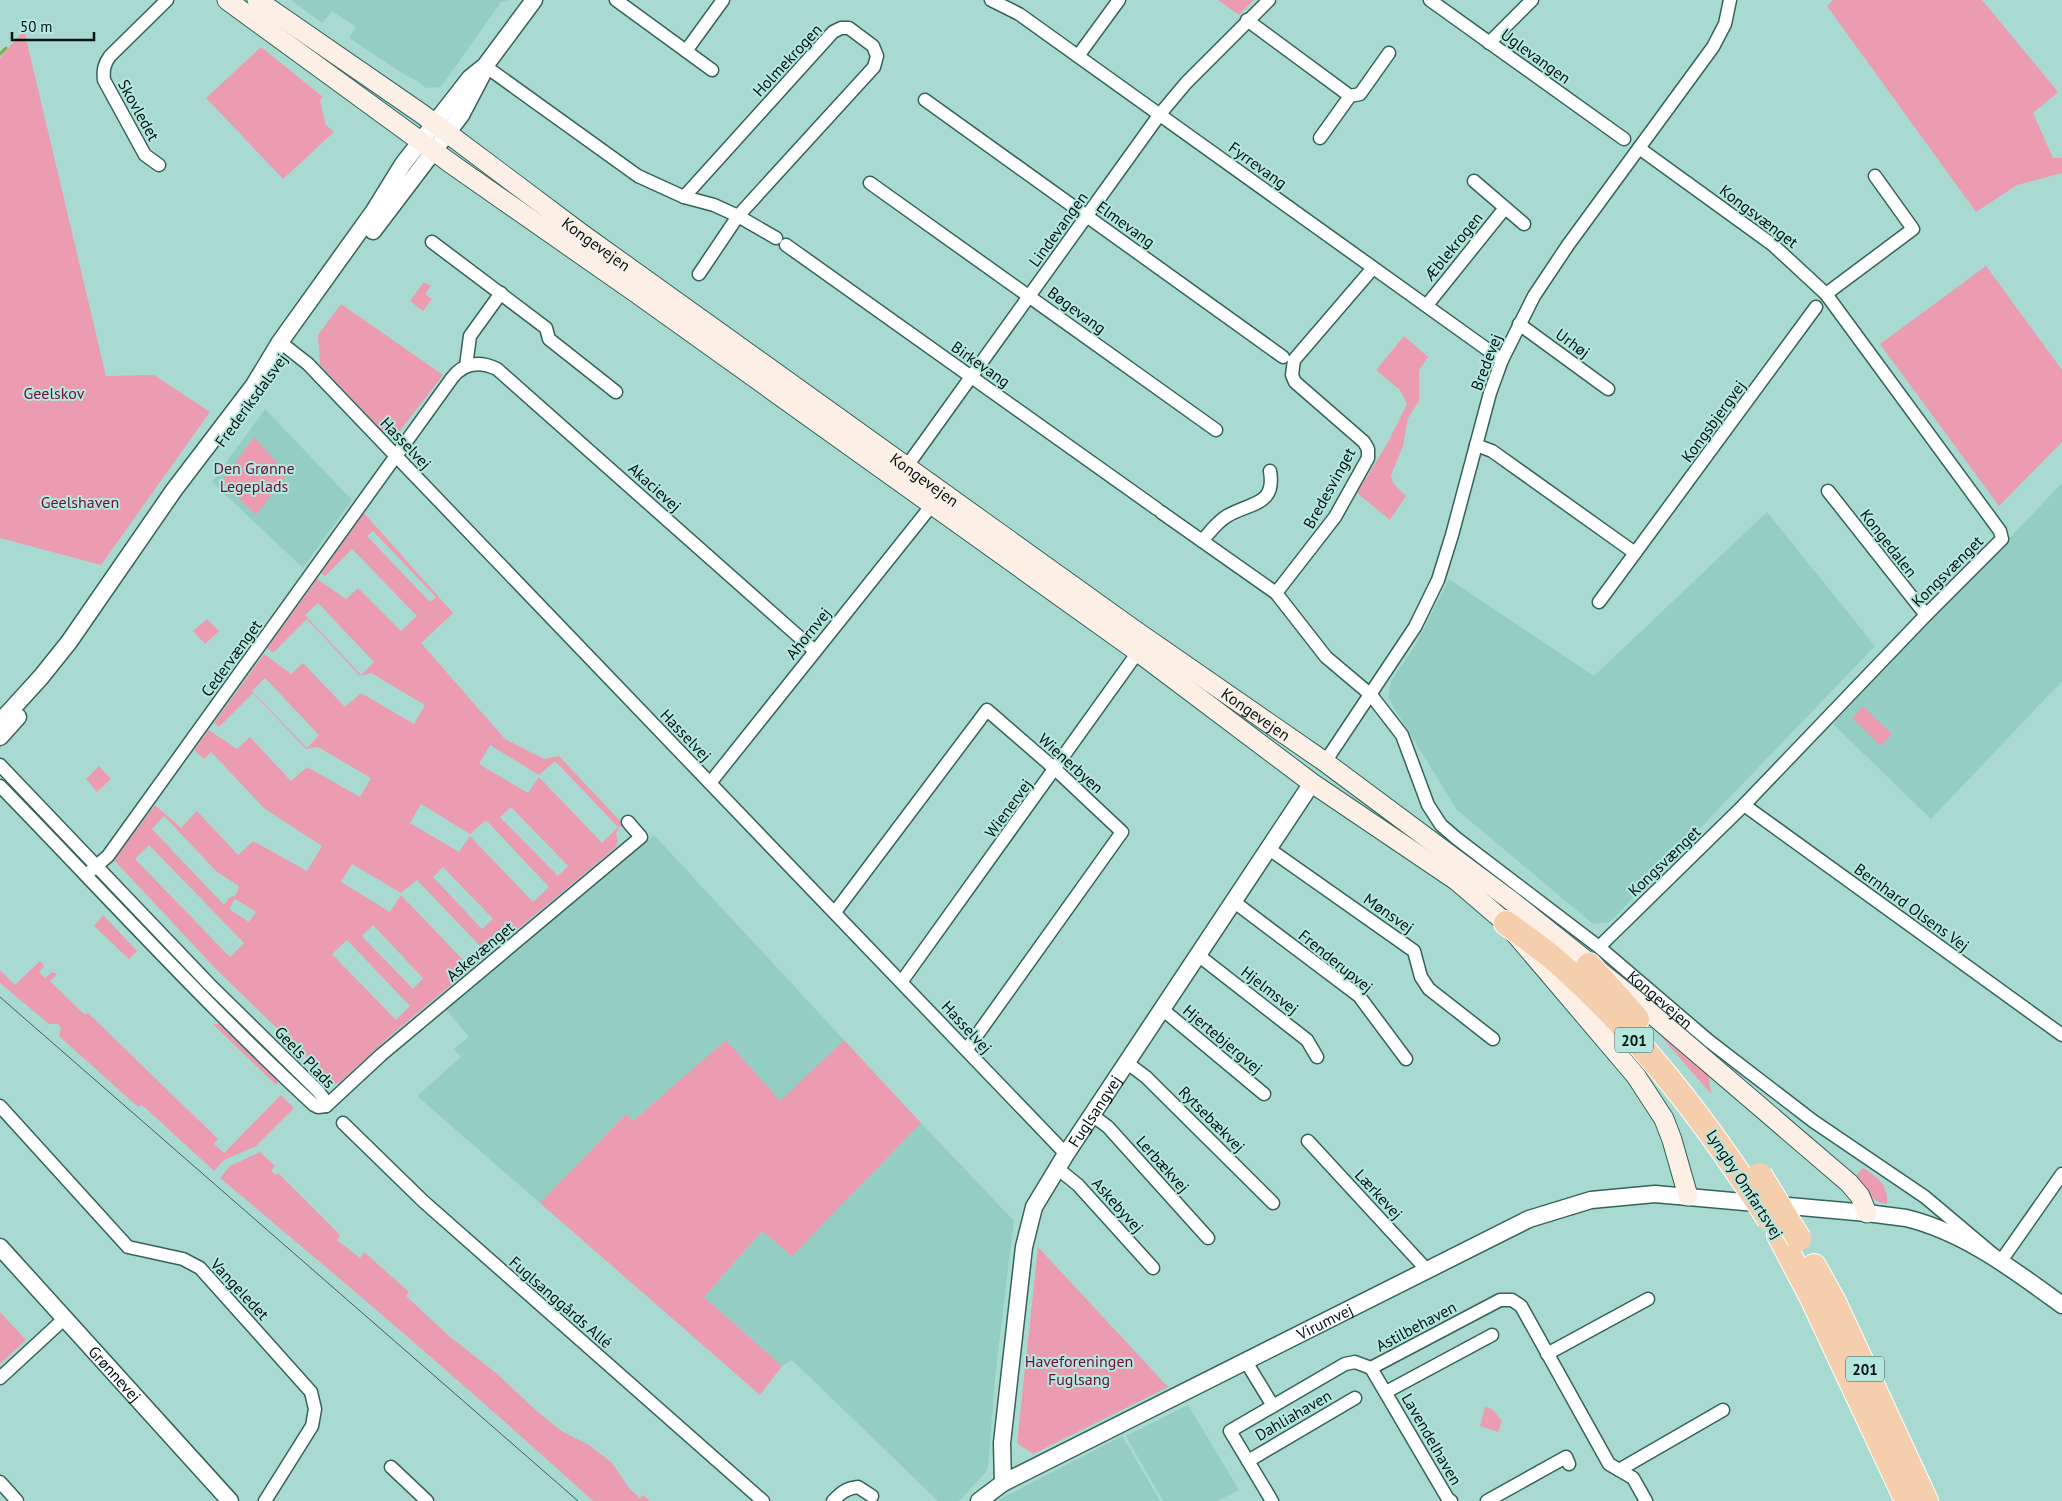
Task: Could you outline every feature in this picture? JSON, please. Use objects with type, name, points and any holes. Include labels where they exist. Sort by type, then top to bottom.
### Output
[{"type":"highway","name":"Lyngby Omfartsvej","points":[[1506,923],[1562,966],[1605,1008],[1670,1079],[1705,1124],[1751,1176]]},
{"type":"highway","name":"201","points":[[1594,956],[1711,1104],[1751,1176],[1789,1237]]},
{"type":"highway","name":"Lyngby Omfartsvej","points":[[1789,1237],[1812,1298],[1907,1501]]},
{"type":"highway","name":"Lyngby Omfartsvej","points":[[1789,1237],[1834,1302],[1926,1501]]},
{"type":"main road","name":"Kongevejen","points":[[228,0],[318,66],[543,204],[1133,629],[1325,762],[1508,899],[1594,956]]},
{"type":"main road","name":"Kongevejen","points":[[257,0],[434,137],[932,505],[1138,652],[1312,783],[1457,882],[1506,923]]},
{"type":"main road","name":"201","points":[[1506,923],[1636,1076],[1656,1106],[1672,1140],[1688,1196]]},
{"type":"main road","name":"201","points":[[1594,956],[1639,1003],[1849,1183],[1860,1196],[1867,1212]]},
{"type":"street","name":"Skovledet","points":[[159,165],[145,155],[104,80],[103,72],[110,56],[167,0]]},
{"type":"street","name":"Frederiksdalsvej","points":[[0,722],[42,677],[69,642],[174,490],[245,398],[434,137],[470,101],[485,66],[534,0]]},
{"type":"street","points":[[616,0],[712,70]]},
{"type":"street","points":[[686,51],[723,0]]},
{"type":"street","name":"Fyrrevang","points":[[991,0],[1019,14],[1502,360]]},
{"type":"street","name":"Lindevangen","points":[[907,466],[1160,114],[1186,83],[1269,0]]},
{"type":"street","name":"Uglevangen","points":[[1430,0],[1624,139]]},
{"type":"street","points":[[1489,43],[1532,0]]},
{"type":"street","name":"Bredevej","points":[[1325,762],[1415,627],[1438,580],[1490,393],[1502,360],[1519,324],[1534,296],[1568,245],[1713,48],[1725,24],[1732,1]]},
{"type":"street","points":[[1078,56],[1112,2]]},
{"type":"street","points":[[1247,20],[1350,96]]},
{"type":"street","name":"Holmekrogen","points":[[684,197],[833,32],[841,28],[849,28],[873,46],[877,56],[874,67],[738,216],[699,274]]},
{"type":"street","points":[[1320,138],[1350,96],[1360,94],[1389,53]]},
{"type":"street","points":[[485,66],[638,176],[684,197],[738,216]]},
{"type":"street","name":"Elmevang","points":[[925,100],[1283,357]]},
{"type":"street","name":"Kongsvænget","points":[[1594,956],[1744,805],[1926,615],[2002,539],[2000,532],[1826,294],[1773,245],[1639,148]]},
{"type":"street","points":[[1826,294],[1914,229],[1875,176]]},
{"type":"street","name":"Æblekrogen","points":[[1474,180],[1524,224]]},
{"type":"street","name":"Bøgevang","points":[[870,183],[1216,430]]},
{"type":"street","name":"Æblekrogen","points":[[1426,305],[1505,208]]},
{"type":"street","name":"Birkevang","points":[[738,216],[781,241],[1202,541]]},
{"type":"street","points":[[432,242],[546,328],[550,339],[616,392]]},
{"type":"street","name":"Bredesvinget","points":[[1276,593],[1335,517],[1368,458],[1368,449],[1364,442],[1295,382],[1292,368],[1294,360],[1373,268]]},
{"type":"street","points":[[396,456],[456,373],[466,366],[470,336],[501,293]]},
{"type":"street","name":"Kongsbjergvej","points":[[1599,602],[1816,307]]},
{"type":"street","name":"Urhøj","points":[[1519,324],[1608,389]]},
{"type":"street","name":"Frederiksdalsvej","points":[[0,737],[69,654],[284,345]]},
{"type":"street","name":"Hasselvej","points":[[284,345],[308,364],[1066,1154]]},
{"type":"street","name":"Akacievej","points":[[466,366],[486,364],[497,369],[815,651]]},
{"type":"street","points":[[1476,445],[1492,451],[1635,554]]},
{"type":"street","name":"Cedervænget","points":[[86,875],[97,866],[118,842],[396,456]]},
{"type":"street","points":[[1270,471],[1272,484],[1270,494],[1228,516],[1202,541],[1276,593],[1326,657],[1371,695]]},
{"type":"street","name":"Kongedalen","points":[[1828,490],[1926,615]]},
{"type":"street","name":"Ahornvej","points":[[710,782],[932,505]]},
{"type":"street","name":"Wienervej","points":[[902,981],[1138,652]]},
{"type":"street","name":"Kongevejen","points":[[1371,695],[1402,734],[1422,792],[1441,825],[1594,956],[1716,1046],[1813,1121],[1925,1197],[2001,1261],[2062,1305]]},
{"type":"street","name":"Wienerbyen","points":[[834,912],[987,710],[1055,769],[1122,832],[966,1049]]},
{"type":"street","name":"Geels Plads","points":[[0,765],[209,984],[323,1096],[326,1106],[318,1107],[314,1105],[288,1080],[193,986],[0,786]]},
{"type":"street","name":"Fuglsangvej","points":[[1003,1483],[1002,1443],[1024,1247],[1034,1207],[1056,1168],[1312,783]]},
{"type":"street","name":"Bernhard Olsens Vej","points":[[1744,805],[2062,1035]]},
{"type":"street","name":"Askevænget","points":[[326,1106],[395,1042],[641,838],[628,822]]},
{"type":"street","name":"Mønsvej","points":[[1269,849],[1414,951],[1421,977],[1429,989],[1493,1039]]},
{"type":"street","name":"Frenderupvej","points":[[1233,901],[1359,996],[1406,1058]]},
{"type":"street","name":"Hjelmsvej","points":[[1198,955],[1307,1040],[1317,1057]]},
{"type":"street","name":"Hjertebjergvej","points":[[1162,1009],[1264,1094]]},
{"type":"street","name":"Rytsebækvej","points":[[1126,1062],[1146,1077],[1273,1203]]},
{"type":"street","name":"Vangeledet","points":[[0,1106],[128,1247],[183,1259],[200,1268],[311,1392],[315,1409],[312,1426],[265,1501]]},
{"type":"street","name":"Lerbækvej","points":[[1092,1115],[1108,1127],[1208,1238]]},
{"type":"street","name":"Fuglsanggårds Allé","points":[[343,1123],[423,1201],[762,1501]]},
{"type":"street","name":"Lærkevej","points":[[1308,1140],[1427,1270]]},
{"type":"street","name":"Askebyvej","points":[[1056,1168],[1078,1185],[1153,1268]]},
{"type":"street","points":[[2001,1261],[2062,1174]]},
{"type":"street","name":"Virumvej","points":[[979,1501],[1003,1483],[1529,1219],[1560,1208],[1623,1195],[1688,1196]]},
{"type":"street","name":"Kongevejen","points":[[1688,1196],[1867,1212],[1926,1223],[2001,1261]]},
{"type":"street","name":"Grønnevej","points":[[0,1248],[230,1501]]},
{"type":"street","points":[[1547,1354],[1648,1299]]},
{"type":"street","name":"Astilbehaven","points":[[1272,1406],[1345,1364],[1355,1362],[1371,1368],[1500,1300],[1512,1300],[1521,1306],[1609,1464],[1634,1478],[1646,1501]]},
{"type":"street","points":[[0,1378],[65,1318]]},
{"type":"street","name":"Lavendelhaven","points":[[1386,1392],[1492,1335]]},
{"type":"street","points":[[1245,1360],[1272,1406]]},
{"type":"street","name":"Lavendelhaven","points":[[1371,1368],[1448,1499],[1451,1501]]},
{"type":"street","name":"Dahliahaven","points":[[1248,1461],[1355,1398]]},
{"type":"street","name":"Dahliahaven","points":[[1272,1406],[1230,1431],[1272,1501]]},
{"type":"street","points":[[1619,1470],[1723,1410]]},
{"type":"street","points":[[1487,1501],[1566,1457],[1569,1464]]},
{"type":"street","points":[[391,1467],[427,1501]]},
{"type":"street","points":[[0,1482],[17,1501]]},
{"type":"street","points":[[833,1501],[842,1491],[851,1487],[858,1487],[872,1496]]},
{"type":"shaded area","points":[[291,0],[510,0],[501,2],[441,87],[426,88],[349,38],[356,27],[332,11],[322,23]]},
{"type":"shaded area","points":[[265,409],[352,500],[303,568],[212,482]]},
{"type":"shaded area","points":[[2062,483],[2062,681],[1931,819],[1833,724]]},
{"type":"shaded area","points":[[1767,512],[1875,646],[1610,922],[1593,924],[1457,810],[1388,698],[1391,681],[1416,644],[1449,579],[1594,676]]},
{"type":"shaded area","points":[[654,835],[844,1040],[780,1102],[726,1041],[633,1121],[626,1114],[540,1203],[417,1096],[461,1057],[454,1049],[469,1037],[446,1010]]},
{"type":"shaded area","points":[[921,1123],[1014,1221],[995,1378],[988,1468],[959,1501],[938,1501],[792,1360],[782,1366],[704,1297],[763,1230],[792,1256]]},
{"type":"shaded area","points":[[1188,1405],[1239,1490],[1217,1501],[1163,1501],[1126,1436]]},
{"type":"shaded area","points":[[1122,1436],[1160,1501],[996,1501]]},
{"type":"green space","points":[[1218,0],[1254,0],[1239,15]]},
{"type":"green space","points":[[1833,0],[1982,0],[2058,92],[2033,113],[2053,158],[2062,158],[2062,173],[2017,185],[1976,212],[1827,6]]},
{"type":"green space","name":"Geelskov","points":[[24,30],[106,376],[154,375],[210,412],[101,565],[0,538],[0,58]]},
{"type":"green space","points":[[261,47],[323,97],[320,101],[326,125],[334,132],[283,179],[206,98]]},
{"type":"green space","points":[[1986,266],[2062,370],[2062,442],[1999,506],[1880,344]]},
{"type":"green space","points":[[424,282],[431,286],[425,294],[432,299],[423,311],[410,301]]},
{"type":"green space","points":[[341,304],[443,375],[399,432],[389,434],[381,430],[320,365],[318,335]]},
{"type":"green space","points":[[1404,336],[1428,357],[1419,370],[1419,401],[1408,418],[1403,446],[1391,475],[1393,483],[1406,496],[1390,520],[1357,493],[1387,444],[1407,404],[1400,390],[1376,370]]},
{"type":"green space","name":"Den Grønne Legeplads","points":[[254,437],[287,474],[256,515],[221,482]]},
{"type":"green space","points":[[364,513],[453,613],[421,643],[505,739],[544,759],[559,756],[622,823],[616,833],[618,841],[615,848],[391,1035],[339,1083],[334,1084],[215,968],[114,860],[155,805],[181,828],[197,811],[238,855],[253,841],[307,871],[322,846],[265,809],[211,752],[204,759],[194,750],[209,730],[237,749],[250,737],[291,781],[307,767],[360,797],[371,778],[318,747],[306,749],[253,693],[219,727],[214,723],[264,654],[291,674],[303,663],[345,707],[361,693],[414,724],[425,705],[371,673],[360,676],[307,619],[273,653],[267,648],[317,579],[346,599],[358,588],[401,631],[417,616],[352,549],[325,576],[321,573]],"holes":[[[373,531],[436,597],[430,602],[367,536]],[[318,603],[374,662],[361,675],[305,615]],[[265,678],[319,735],[307,748],[252,691]],[[490,745],[539,775],[555,761],[618,827],[602,843],[539,777],[528,793],[479,764]],[[421,804],[470,834],[486,820],[549,887],[533,902],[470,836],[459,852],[410,823]],[[511,807],[568,866],[558,876],[500,817]],[[164,816],[217,872],[239,886],[236,895],[229,898],[224,905],[152,829]],[[149,845],[244,943],[230,957],[135,859]],[[352,864],[401,893],[417,880],[480,946],[464,961],[401,895],[390,912],[341,882]],[[443,867],[493,919],[482,929],[433,877]],[[235,899],[256,912],[249,922],[229,909]],[[373,925],[423,978],[413,989],[362,936]],[[347,940],[410,1006],[396,1020],[332,954]]]},
{"type":"green space","points":[[207,619],[219,631],[205,644],[193,631]]},
{"type":"green space","points":[[1863,706],[1892,734],[1881,746],[1852,718]]},
{"type":"green space","points":[[99,766],[111,779],[97,792],[86,779]]},
{"type":"green space","points":[[103,915],[137,951],[129,959],[94,926]]},
{"type":"green space","points":[[40,961],[44,966],[39,972],[45,978],[52,972],[57,974],[50,981],[85,1015],[88,1013],[218,1139],[214,1144],[224,1153],[281,1095],[294,1108],[256,1146],[224,1160],[214,1171],[142,1105],[138,1107],[59,1036],[61,1028],[58,1024],[49,1024],[0,983],[0,970],[15,985]]},
{"type":"green space","points":[[1628,998],[1708,1072],[1711,1094]]},
{"type":"green space","points":[[213,1024],[219,1024],[278,1081],[276,1085]]},
{"type":"green space","points":[[726,1040],[780,1101],[844,1040],[921,1123],[792,1256],[762,1231],[704,1297],[782,1366],[760,1395],[540,1203],[626,1114],[633,1121]]},
{"type":"green space","points":[[260,1152],[275,1166],[271,1171],[276,1175],[278,1173],[340,1235],[337,1240],[360,1258],[364,1252],[409,1292],[406,1296],[449,1336],[496,1373],[539,1413],[563,1432],[589,1445],[612,1463],[629,1488],[640,1498],[643,1495],[650,1501],[593,1501],[408,1337],[220,1178],[230,1166]]},
{"type":"green space","points":[[1863,1168],[1874,1175],[1884,1187],[1887,1204],[1878,1202],[1852,1180]]},
{"type":"green space","name":"Haveforeningen Fuglsang","points":[[1038,1247],[1168,1387],[1033,1454],[1017,1443]]},
{"type":"green space","points":[[0,1312],[26,1340],[0,1364]]},
{"type":"green space","points":[[1485,1407],[1492,1409],[1502,1421],[1498,1432],[1480,1426]]},
{"type":"waterway","points":[[0,54],[6,48]]},
{"type":"tram line","points":[[0,997],[578,1501]]},
{"type":"park label","name":"Geelshaven","points":[[80,502]]}]
